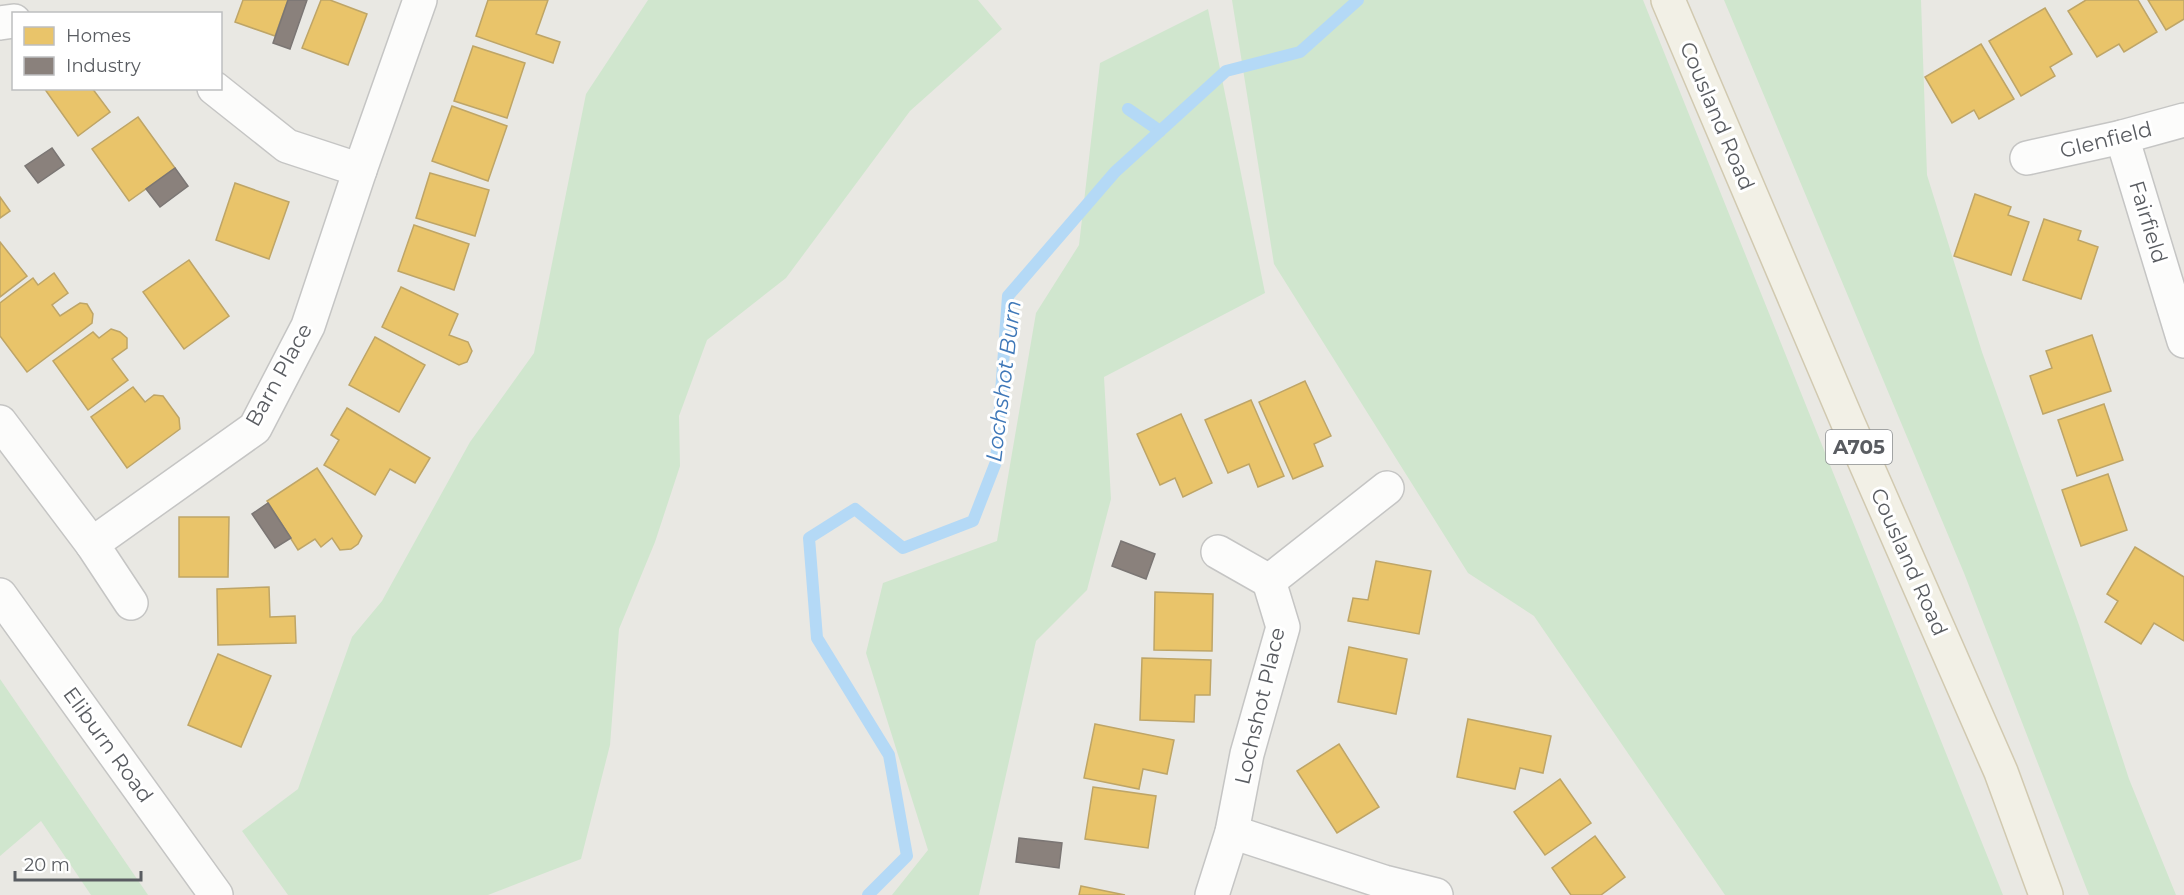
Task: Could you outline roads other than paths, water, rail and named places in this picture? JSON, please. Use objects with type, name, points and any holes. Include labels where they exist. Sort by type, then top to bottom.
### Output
[{"type":"main road","name":"Cousland Road","points":[[1668,0],[1848,423],[2001,772],[2046,895]]},
{"type":"street","name":"Barn Place","points":[[92,544],[255,428],[308,326],[420,0]]},
{"type":"street","points":[[217,90],[287,146],[360,170]]},
{"type":"street","name":"Glenfield","points":[[2027,158],[2122,137],[2184,120]]},
{"type":"street","name":"Fairfield","points":[[2122,137],[2184,341]]},
{"type":"street","points":[[0,422],[92,544],[131,603]]},
{"type":"street","points":[[1218,552],[1269,581],[1387,488]]},
{"type":"street","name":"Lochshot Place","points":[[1212,895],[1232,832],[1247,754],[1283,627],[1269,581]]},
{"type":"street","name":"Eliburn Road","points":[[0,595],[216,895]]},
{"type":"street","points":[[1232,832],[1384,882],[1436,895]]},
{"type":"waterway","name":"Lochshot Burn","points":[[868,895],[907,856],[889,755],[817,638],[809,538],[855,509],[903,548],[973,521],[996,462],[1008,296],[1115,172],[1226,71],[1300,52],[1358,0]]},
{"type":"waterway","points":[[1128,109],[1160,131]]}]
